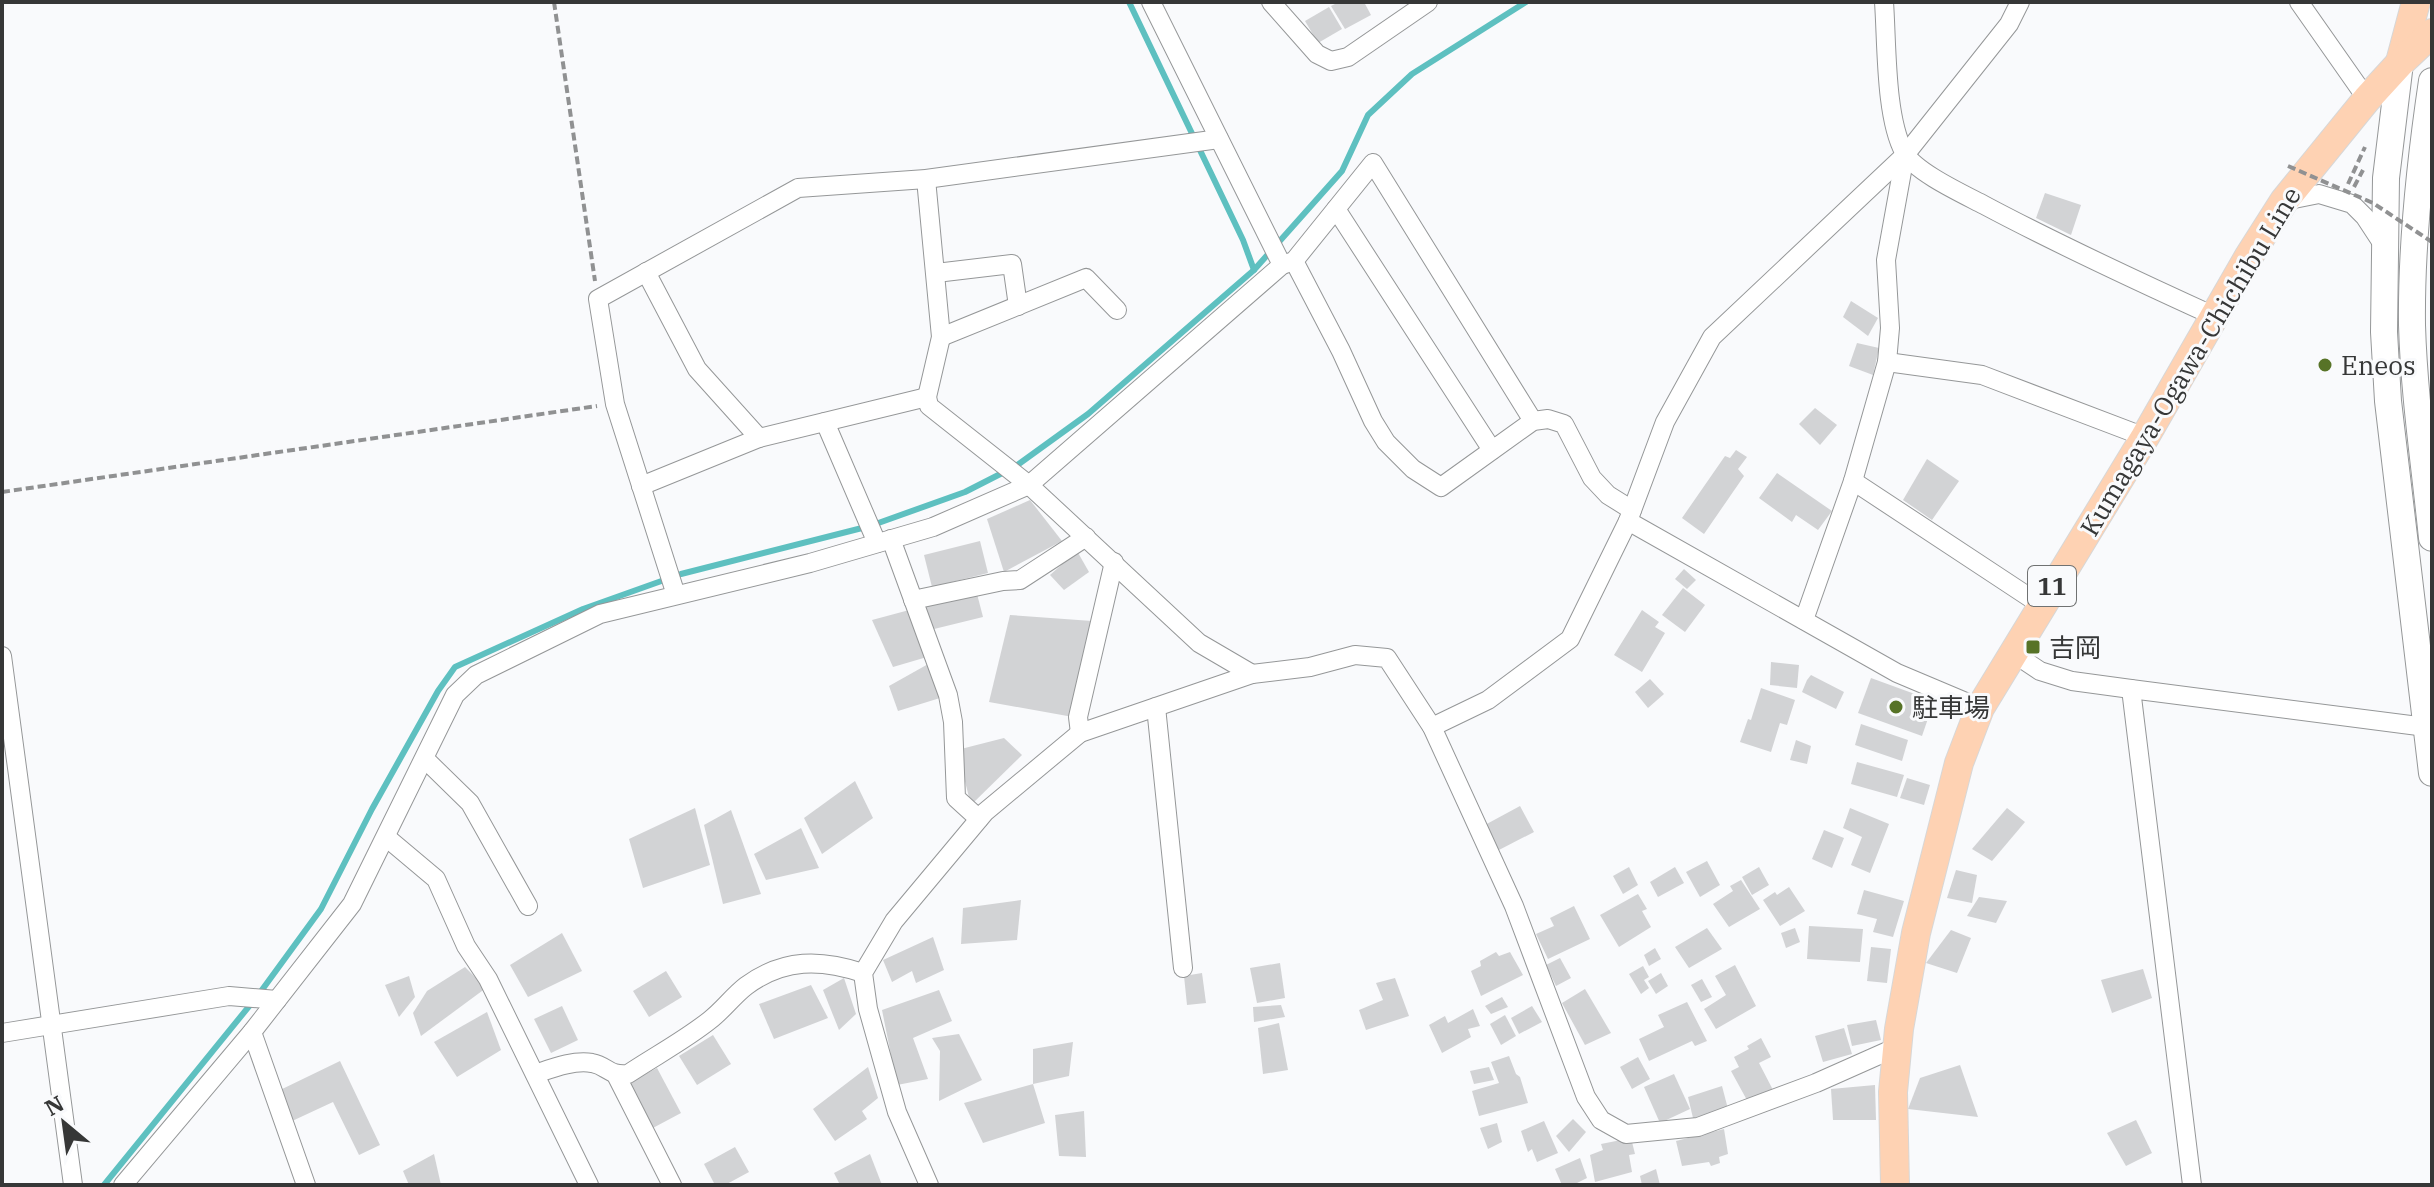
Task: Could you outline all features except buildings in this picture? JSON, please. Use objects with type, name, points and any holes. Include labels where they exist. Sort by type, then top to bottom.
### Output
[{"type":"main road","name":"Kumagaya-Ogawa-Chichibu Line","points":[[2400,63],[2416,2]]},
{"type":"main road","name":"Kumagaya-Ogawa-Chichibu Line","points":[[1895,1185],[1893,1092],[1897,1047],[1916,933],[1959,763],[1980,708],[2284,201],[2367,99],[2432,33]]},
{"type":"main road","points":[[2400,63],[2386,178],[2384,332],[2388,401],[2432,773]]},
{"type":"main road","points":[[2431,92],[2418,181],[2412,327],[2432,538]]},
{"type":"street","points":[[1151,2],[1267,235],[1341,351],[1386,442],[1413,469],[1441,487],[1533,421],[1548,419],[1564,424],[1592,478],[1630,516],[1897,673],[1980,708]]},
{"type":"street","points":[[1271,2],[1317,54],[1331,61],[1348,57],[1428,2]]},
{"type":"street","points":[[1884,2],[1891,110],[1905,155],[1937,181],[2060,246],[2214,316]]},
{"type":"street","points":[[1432,727],[1488,700],[1570,639],[1630,516],[1665,422],[1712,337],[1905,155],[2009,24],[2020,2]]},
{"type":"street","points":[[2299,2],[2367,99]]},
{"type":"street","points":[[676,595],[615,404],[598,299],[798,188],[926,179],[1219,139]]},
{"type":"street","points":[[1804,620],[1853,481],[1887,362],[1890,328],[1886,260],[1905,155]]},
{"type":"street","points":[[123,1185],[252,1032],[352,904],[455,695],[476,675],[600,614],[810,563],[933,527],[1029,485],[1285,262],[1336,209],[1373,163],[1533,421]]},
{"type":"street","points":[[926,179],[941,337],[927,397],[929,406],[1029,485],[1199,643],[1252,674]]},
{"type":"street","points":[[2284,201],[2319,194],[2352,204],[2365,217],[2384,246]]},
{"type":"street","points":[[1336,209],[1492,450]]},
{"type":"street","points":[[936,273],[1012,264],[1018,306]]},
{"type":"street","points":[[646,272],[697,369],[759,438]]},
{"type":"street","points":[[941,337],[1086,278],[1117,310]]},
{"type":"street","points":[[1887,362],[1982,375],[2145,437]]},
{"type":"street","points":[[641,486],[759,438],[927,397]]},
{"type":"street","points":[[825,422],[913,600],[948,695],[953,722],[956,798],[979,819]]},
{"type":"street","points":[[1853,481],[2041,605]]},
{"type":"street","points":[[913,600],[1020,580],[1086,537]]},
{"type":"street","points":[[1080,733],[1078,717],[1114,562]]},
{"type":"street","points":[[2013,653],[2040,671],[2072,681],[2426,727]]},
{"type":"street","points":[[929,1185],[897,1112],[868,1009],[863,973],[894,921],[979,819],[1080,733],[1252,674],[1310,667],[1355,655],[1387,658],[1432,727],[1514,906],[1586,1097],[1601,1120],[1626,1134],[1698,1127],[1816,1083],[1897,1047]]},
{"type":"street","points":[[2,656],[73,1185]]},
{"type":"street","points":[[2131,689],[2192,1185]]},
{"type":"street","points":[[1156,707],[1183,968]]},
{"type":"street","points":[[425,759],[470,803],[528,906]]},
{"type":"street","points":[[386,837],[436,879],[466,946],[488,979],[589,1185]]},
{"type":"street","points":[[535,1074],[566,1064],[594,1063],[616,1075],[628,1074],[710,1020],[747,985],[774,971],[809,962],[836,964],[863,973]]},
{"type":"street","points":[[2,1033],[229,996],[277,1000]]},
{"type":"street","points":[[252,1032],[306,1185]]},
{"type":"street","points":[[616,1075],[672,1185]]},
{"type":"path","points":[[554,2],[598,299]]},
{"type":"path","points":[[2348,184],[2364,147],[2372,150]]},
{"type":"path","points":[[2352,193],[2365,164]]},
{"type":"path","points":[[2288,166],[2373,203],[2432,242]]},
{"type":"path","points":[[2,492],[615,404]]},
{"type":"waterway","points":[[1129,2],[1243,240],[1254,270]]},
{"type":"waterway","points":[[104,1185],[259,994],[321,909],[372,809],[438,691],[455,667],[583,609],[681,574],[870,526],[965,492],[1016,466],[1088,414],[1254,270],[1342,171],[1368,115],[1412,74],[1526,2]]},
{"type":"place","name":"Eneos","points":[[2325,365]]},
{"type":"place","name":"吉岡","points":[[2033,647]]},
{"type":"place","name":"駐車場","points":[[1896,707]]}]
